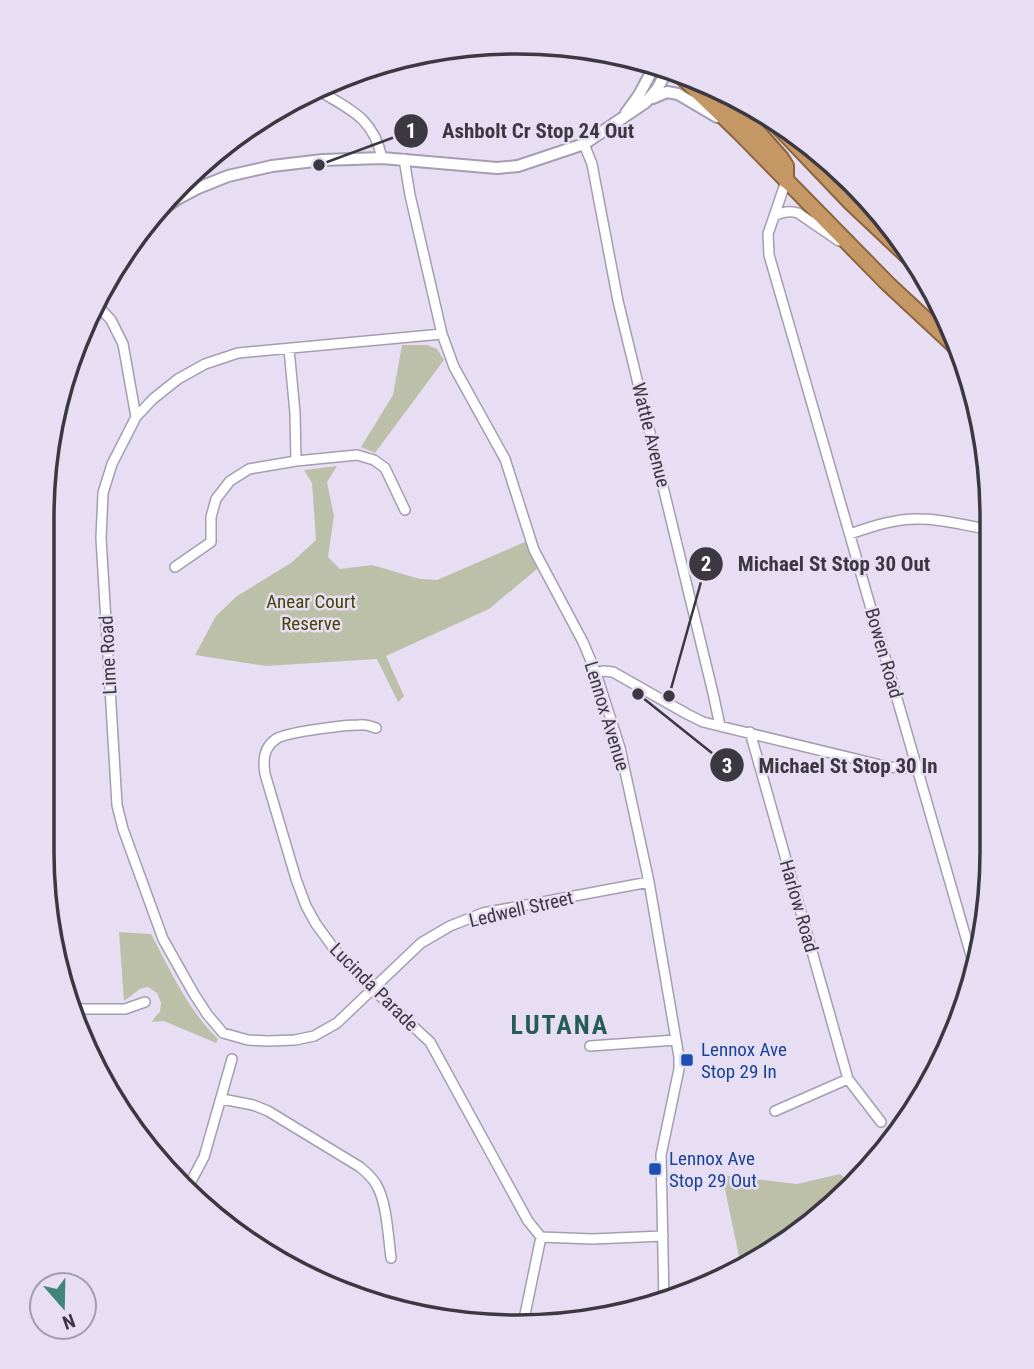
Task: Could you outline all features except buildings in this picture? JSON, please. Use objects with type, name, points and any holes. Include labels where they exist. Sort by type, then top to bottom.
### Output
[{"type":"highway","points":[[695,90],[858,254],[942,334]]},
{"type":"highway","points":[[735,109],[786,166],[786,181]]},
{"type":"highway","points":[[806,156],[881,231]]},
{"type":"street","points":[[620,120],[639,95],[650,74]]},
{"type":"street","points":[[642,105],[663,78]]},
{"type":"street","points":[[186,194],[228,176],[272,166],[323,160],[382,158],[497,168],[518,166],[584,144],[664,93],[683,96],[739,132]]},
{"type":"street","points":[[326,95],[367,123],[379,143],[382,158]]},
{"type":"street","name":"Wattle Avenue","points":[[584,144],[592,164],[618,301],[720,726]]},
{"type":"street","name":"Lennox Avenue","points":[[404,159],[442,334],[454,367],[505,459],[534,550],[583,642],[620,748],[649,882],[679,1069],[661,1155],[664,1291]]},
{"type":"street","name":"Bowen Road","points":[[786,181],[768,234],[767,246],[969,949]]},
{"type":"street","points":[[774,216],[792,211],[798,213],[858,254]]},
{"type":"street","points":[[103,311],[111,320],[123,344],[136,417]]},
{"type":"street","name":"Lime Road","points":[[373,989],[337,1023],[314,1036],[268,1041],[236,1037],[223,1033],[207,1014],[163,939],[122,829],[117,805],[101,538],[103,493],[112,464],[136,417],[178,379],[205,364],[238,353],[442,334]]},
{"type":"street","points":[[289,349],[296,461]]},
{"type":"street","points":[[175,567],[212,542],[211,517],[216,499],[230,481],[249,469],[357,455],[374,460],[385,468],[405,510]]},
{"type":"street","points":[[850,534],[902,520],[922,519],[980,528]]},
{"type":"street","points":[[596,673],[613,672],[703,722],[889,766],[906,768],[917,765]]},
{"type":"street","name":"Lucinda Parade","points":[[376,728],[363,724],[288,734],[275,739],[267,749],[263,760],[265,774],[296,879],[316,924],[338,954],[430,1042],[528,1221],[541,1237]]},
{"type":"street","name":"Harlow Road","points":[[750,732],[848,1079],[881,1122]]},
{"type":"street","name":"Ledwell Street","points":[[373,989],[421,943],[450,926],[483,913],[649,882]]},
{"type":"street","points":[[82,1009],[125,1009],[145,1002]]},
{"type":"street","points":[[590,1046],[676,1041]]},
{"type":"street","points":[[191,1180],[204,1157],[232,1059]]},
{"type":"street","points":[[775,1111],[848,1079]]},
{"type":"street","points":[[222,1099],[253,1105],[280,1117],[360,1167],[371,1177],[382,1198],[391,1258]]},
{"type":"street","points":[[525,1315],[541,1237],[592,1239],[663,1236]]},
{"type":"green space","points":[[402,345],[427,345],[437,349],[444,360],[375,453],[361,447],[393,395]]},
{"type":"green space","name":"Anear Court Reserve","points":[[337,466],[327,482],[334,516],[328,557],[340,569],[372,565],[420,579],[437,580],[525,542],[537,569],[489,609],[386,656],[404,696],[398,702],[377,659],[266,666],[195,655],[216,616],[237,596],[291,563],[316,540],[312,483],[304,470]]},
{"type":"green space","points":[[119,932],[151,934],[189,1003],[218,1039],[216,1043],[164,1021],[152,1022],[160,1012],[161,1003],[157,993],[148,987],[140,989],[124,1001]]},
{"type":"green space","points":[[840,1174],[845,1178],[799,1219],[739,1258],[722,1175],[797,1184]]},
{"type":"place","name":"Ashbolt Cr Stop 24 Out","points":[[319,165]]},
{"type":"place","name":"Michael St Stop 30 In","points":[[638,694]]},
{"type":"place","name":"Michael St Stop 30 Out","points":[[669,696]]},
{"type":"place","name":"Lennox Ave Stop 29 In","points":[[687,1060]]},
{"type":"place","name":"Lennox Ave Stop 29 Out","points":[[655,1169]]},
{"type":"district","name":"LUTANA","points":[[560,1025]]}]
